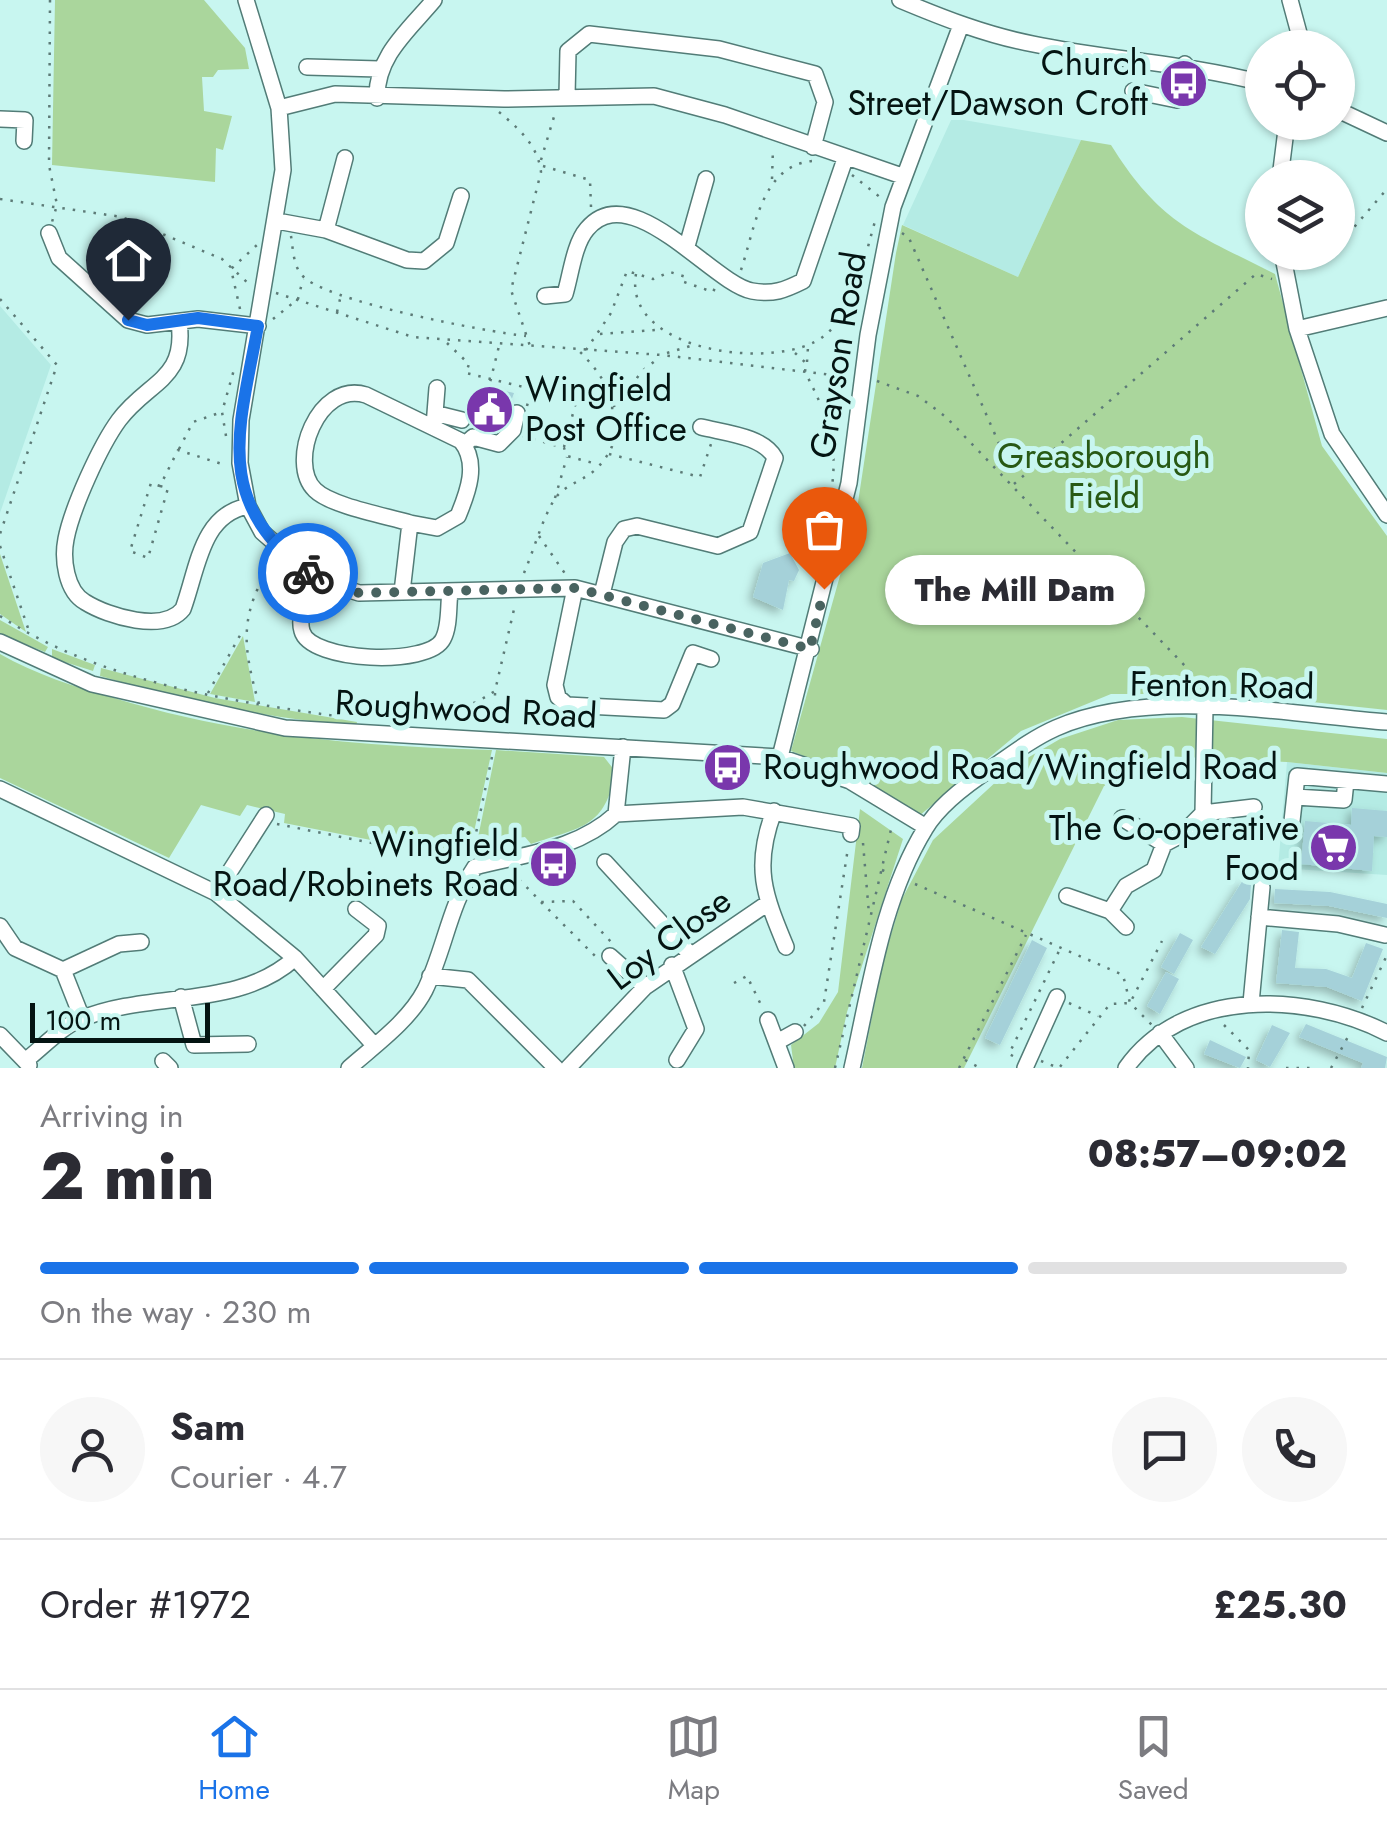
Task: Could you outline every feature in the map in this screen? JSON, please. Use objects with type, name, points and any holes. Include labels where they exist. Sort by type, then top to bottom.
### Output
[{"type":"street","points":[[246,0],[278,108],[283,223],[274,241],[251,325],[240,463],[248,506],[279,551],[316,579],[359,593],[575,588],[810,649]]},
{"type":"street","points":[[378,98],[379,69],[434,0]]},
{"type":"street","points":[[900,0],[961,25],[1033,44],[1185,64],[1245,78]]},
{"type":"street","points":[[1290,0],[1299,30]]},
{"type":"street","name":"Grayson Road","points":[[780,757],[849,483],[862,379],[890,222],[902,176],[961,25]]},
{"type":"street","points":[[564,96],[568,51],[589,34],[719,49],[815,74],[824,102],[813,147]]},
{"type":"street","points":[[1134,91],[1177,100],[1185,64]]},
{"type":"street","points":[[307,66],[379,69]]},
{"type":"street","points":[[278,108],[335,94],[488,99],[654,96],[765,130],[844,163],[902,176]]},
{"type":"street","points":[[1355,118],[1387,133]]},
{"type":"street","points":[[0,119],[25,120],[24,142]]},
{"type":"street","points":[[326,230],[345,158]]},
{"type":"street","points":[[546,296],[565,294],[583,234],[601,216],[618,215],[687,246],[748,291],[778,294],[803,281],[844,163]]},
{"type":"street","points":[[687,246],[706,179]]},
{"type":"street","points":[[283,223],[326,230],[407,260],[424,261],[446,243],[461,196]]},
{"type":"street","points":[[49,233],[60,258],[128,320],[147,325],[198,318],[251,325]]},
{"type":"street","points":[[1286,270],[1297,328],[1332,434],[1387,514]]},
{"type":"street","points":[[1297,328],[1387,308]]},
{"type":"street","points":[[179,322],[182,346],[177,363],[120,420],[74,513],[66,541],[70,583],[83,602],[156,625],[174,621],[183,609],[214,521],[227,510],[248,506]]},
{"type":"street","points":[[436,420],[433,402],[437,388]]},
{"type":"street","points":[[341,392],[366,395],[436,420],[464,444],[472,470],[458,516],[438,528],[321,495],[307,480],[304,459],[320,408],[341,392]]},
{"type":"street","points":[[464,444],[473,437],[499,444],[513,430],[517,413]]},
{"type":"street","points":[[436,420],[465,416]]},
{"type":"street","points":[[602,594],[615,542],[624,529],[636,526],[718,546],[750,532],[776,458],[770,447],[708,429]]},
{"type":"street","points":[[402,592],[410,523]]},
{"type":"street","points":[[316,579],[302,612],[301,630],[309,646],[326,653],[414,657],[432,651],[443,641],[450,592]]},
{"type":"street","points":[[575,588],[555,685],[558,696],[567,705],[664,710],[672,704],[692,653],[711,659]]},
{"type":"street","name":"Roughwood Road","points":[[0,642],[92,684],[178,707],[285,728],[780,757],[834,774],[926,827]]},
{"type":"street","points":[[1204,813],[1205,707]]},
{"type":"street","name":"Fenton Road","points":[[852,1068],[880,944],[902,878],[926,827],[980,776],[1056,728],[1118,710],[1205,707],[1387,722]]},
{"type":"street","points":[[616,814],[623,747]]},
{"type":"street","points":[[1292,830],[1297,776],[1387,784]]},
{"type":"street","points":[[0,789],[216,893],[294,958],[374,1045]]},
{"type":"street","points":[[349,1068],[410,1012],[430,976],[456,894],[475,867],[557,848],[597,832],[616,814],[681,808],[774,811],[851,830]]},
{"type":"street","points":[[774,811],[766,833],[760,877],[786,947]]},
{"type":"street","points":[[1110,911],[1126,886],[1154,870],[1164,844],[1182,835],[1204,813],[1246,812]]},
{"type":"street","points":[[1122,818],[1164,844]]},
{"type":"street","points":[[216,893],[270,820]]},
{"type":"street","points":[[605,862],[689,954]]},
{"type":"street","points":[[1251,1003],[1262,886]]},
{"type":"street","points":[[1068,896],[1110,911],[1126,927]]},
{"type":"street","name":"Loy Close","points":[[568,1068],[646,986],[768,903]]},
{"type":"street","points":[[323,990],[376,935],[378,926],[356,910]]},
{"type":"street","points":[[1260,916],[1338,924],[1384,936]]},
{"type":"street","points":[[0,926],[16,948],[63,970],[82,1018]]},
{"type":"street","points":[[63,970],[119,944],[140,942]]},
{"type":"street","points":[[610,956],[646,986]]},
{"type":"street","points":[[0,1035],[29,1064],[82,1018],[251,987],[274,978],[294,958]]},
{"type":"street","points":[[672,965],[696,1029],[677,1060]]},
{"type":"street","points":[[430,976],[468,980],[556,1068]]},
{"type":"street","points":[[181,997],[194,1045],[248,1044]]},
{"type":"street","points":[[1028,1062],[1057,998]]},
{"type":"street","points":[[1126,1068],[1160,1033],[1211,1012],[1251,1003],[1310,1007],[1357,1018],[1387,1033]]},
{"type":"street","points":[[768,1020],[786,1068]]},
{"type":"street","points":[[777,1042],[795,1032]]},
{"type":"street","points":[[1160,1033],[1186,1068]]},
{"type":"path","points":[[49,233],[57,205],[49,165],[50,0]]},
{"type":"path","points":[[531,348],[512,290],[540,165],[564,96]]},
{"type":"path","points":[[488,99],[518,127],[540,165],[590,180],[592,224]]},
{"type":"path","points":[[736,283],[776,156],[765,130]]},
{"type":"path","points":[[771,180],[801,162],[844,163],[882,199]]},
{"type":"path","points":[[1355,226],[1387,188]]},
{"type":"path","points":[[0,200],[122,217],[222,258],[250,285]]},
{"type":"path","points":[[890,222],[909,238],[1004,455]]},
{"type":"path","points":[[230,269],[251,325],[298,299],[303,278],[283,223]]},
{"type":"path","points":[[230,269],[264,239],[274,241]]},
{"type":"path","points":[[1013,484],[1256,274],[1271,279],[1278,270]]},
{"type":"path","points":[[585,351],[598,334],[627,271],[653,279],[670,272],[713,292],[721,273]]},
{"type":"path","points":[[303,278],[341,294],[430,320],[526,336]]},
{"type":"path","points":[[276,292],[413,337],[662,355],[862,379],[918,396],[946,417],[998,468],[1226,709]]},
{"type":"path","points":[[337,312],[341,294]]},
{"type":"path","points":[[0,299],[57,364],[0,534]]},
{"type":"path","points":[[0,309],[5,305]]},
{"type":"path","points":[[598,334],[659,330]]},
{"type":"path","points":[[445,342],[469,364],[466,373],[617,408]]},
{"type":"path","points":[[554,498],[600,465],[608,453],[617,408],[641,372],[662,355],[699,344]]},
{"type":"path","points":[[465,416],[482,415],[499,346]]},
{"type":"path","points":[[808,346],[805,372],[829,418],[835,444],[830,502]]},
{"type":"path","points":[[579,350],[600,371],[617,408]]},
{"type":"path","points":[[794,352],[806,364]]},
{"type":"path","points":[[228,449],[222,412],[236,361]]},
{"type":"path","points":[[270,820],[470,863],[496,742],[495,691],[519,587],[567,456],[564,448],[576,400]]},
{"type":"path","points":[[160,486],[194,422],[212,412],[222,412]]},
{"type":"path","points":[[608,453],[700,477],[708,429]]},
{"type":"path","points":[[513,430],[564,448]]},
{"type":"path","points":[[998,468],[1008,447]]},
{"type":"path","points":[[178,450],[230,467],[240,463]]},
{"type":"path","points":[[567,456],[600,465]]},
{"type":"path","points":[[151,483],[160,486],[168,488],[148,558],[130,552],[151,483]]},
{"type":"path","points":[[539,536],[575,588]]},
{"type":"path","points":[[0,546],[30,636]]},
{"type":"path","points":[[208,694],[245,626],[253,591],[279,551]]},
{"type":"path","points":[[0,616],[30,636],[98,664],[260,706],[336,716]]},
{"type":"path","points":[[245,626],[260,706]]},
{"type":"path","points":[[404,723],[478,702],[495,691]]},
{"type":"path","points":[[835,1068],[900,810]]},
{"type":"path","points":[[795,1032],[812,1020],[824,1002],[851,830],[862,828],[869,921]]},
{"type":"path","points":[[500,860],[541,902],[602,964],[617,948],[573,902],[541,902]]},
{"type":"path","points":[[882,870],[892,874]]},
{"type":"path","points":[[913,883],[1123,975],[1130,1002],[1160,1033]]},
{"type":"path","points":[[959,1068],[1027,932]]},
{"type":"path","points":[[1130,1002],[1162,940]]},
{"type":"path","points":[[1009,1054],[1061,948]]},
{"type":"path","points":[[1331,1068],[1387,955]]},
{"type":"path","points":[[734,983],[747,976],[768,1020]]},
{"type":"path","points":[[1057,998],[1100,1017]]},
{"type":"path","points":[[1028,1062],[1059,1068],[1110,1004],[1130,1002]]},
{"type":"path","points":[[1211,1012],[1248,1050],[1248,1068]]},
{"type":"path","points":[[964,1060],[980,1068]]},
{"type":"path","points":[[1286,1068],[1314,1068]]},
{"type":"shaded area","points":[[952,118],[1081,140],[1018,277],[903,225]]},
{"type":"shaded area","points":[[0,306],[51,365],[0,513]]},
{"type":"shaded area","points":[[1287,762],[1387,773],[1387,875],[1278,868]]},
{"type":"green space","points":[[55,0],[204,0],[245,48],[249,69],[218,70],[213,77],[202,77],[204,111],[232,116],[223,150],[216,148],[215,182],[52,165]]},
{"type":"green space","name":"Greasborough Field","points":[[1081,140],[1111,145],[1146,193],[1164,210],[1201,236],[1245,259],[1245,270],[1275,274],[1322,446],[1387,536],[1387,710],[1236,694],[1111,694],[1021,731],[919,816],[841,770],[791,751],[855,522],[902,225],[1018,277]]},
{"type":"green space","points":[[0,554],[26,632],[0,614]]},
{"type":"green space","points":[[0,620],[48,647],[45,652],[0,634]]},
{"type":"green space","points":[[243,636],[255,702],[210,694]]},
{"type":"green space","points":[[52,649],[95,665],[93,671],[52,658]]},
{"type":"green space","points":[[0,654],[85,689],[207,722],[348,742],[492,750],[468,859],[284,823],[285,814],[247,805],[240,816],[201,805],[169,858],[0,778]]},
{"type":"green space","points":[[101,668],[215,698],[357,722],[356,726],[291,718],[195,701],[100,676]]},
{"type":"green space","points":[[1182,717],[1387,739],[1387,773],[1287,762],[1163,756],[1152,776],[1104,786],[964,1068],[862,1068],[883,961],[902,899],[933,840],[1012,767],[1060,739],[1118,720]]},
{"type":"green space","points":[[496,750],[604,757],[615,771],[611,790],[598,815],[577,828],[531,844],[525,837],[517,838],[517,843],[474,857]]},
{"type":"green space","points":[[860,809],[903,839],[847,1012],[835,1068],[794,1068],[791,1045],[819,1023],[838,992]]},
{"type":"building","points":[[497,389],[514,393],[503,424],[484,418]]},
{"type":"building","points":[[790,553],[799,570],[794,581],[789,580],[783,610],[753,597],[763,563]]},
{"type":"building","points":[[1352,808],[1387,811],[1387,837],[1374,836],[1372,871],[1301,864],[1305,821],[1351,825]]},
{"type":"building","points":[[1243,880],[1251,884],[1250,899],[1215,954],[1201,947]]},
{"type":"building","points":[[1275,889],[1330,892],[1387,904],[1387,918],[1329,906],[1274,903]]},
{"type":"building","points":[[1282,930],[1299,932],[1295,968],[1326,969],[1352,978],[1366,943],[1383,949],[1362,1001],[1327,987],[1276,983]]},
{"type":"building","points":[[1180,933],[1193,940],[1174,974],[1161,967]]},
{"type":"building","points":[[1032,940],[1047,948],[1000,1045],[985,1038]]},
{"type":"building","points":[[1166,972],[1179,979],[1160,1014],[1147,1006]]},
{"type":"building","points":[[1306,1024],[1387,1057],[1385,1068],[1361,1068],[1363,1063],[1299,1037]]},
{"type":"building","points":[[1272,1025],[1290,1033],[1270,1067],[1256,1060]]},
{"type":"building","points":[[1210,1040],[1246,1057],[1240,1068],[1204,1054]]},
{"type":"way so far","points":[[308,573],[359,593],[575,588],[810,649],[824,589]]},
{"type":"place","name":"Church Street/Dawson Croft","points":[[1183,83]]},
{"type":"place","name":"Wingfield Post Office","points":[[490,409]]},
{"type":"place","name":"The Mill Dam","points":[[824,589]]},
{"type":"place","name":"Roughwood Road/Wingfield Road","points":[[728,767]]},
{"type":"place","name":"The Co-operative Food","points":[[1334,848]]},
{"type":"place","name":"Wingfield Road/Robinets Road","points":[[554,864]]},
{"type":"route","points":[[128,320],[147,325],[198,318],[258,326],[241,420],[240,463],[248,506],[262,532],[279,551],[308,573]]}]
